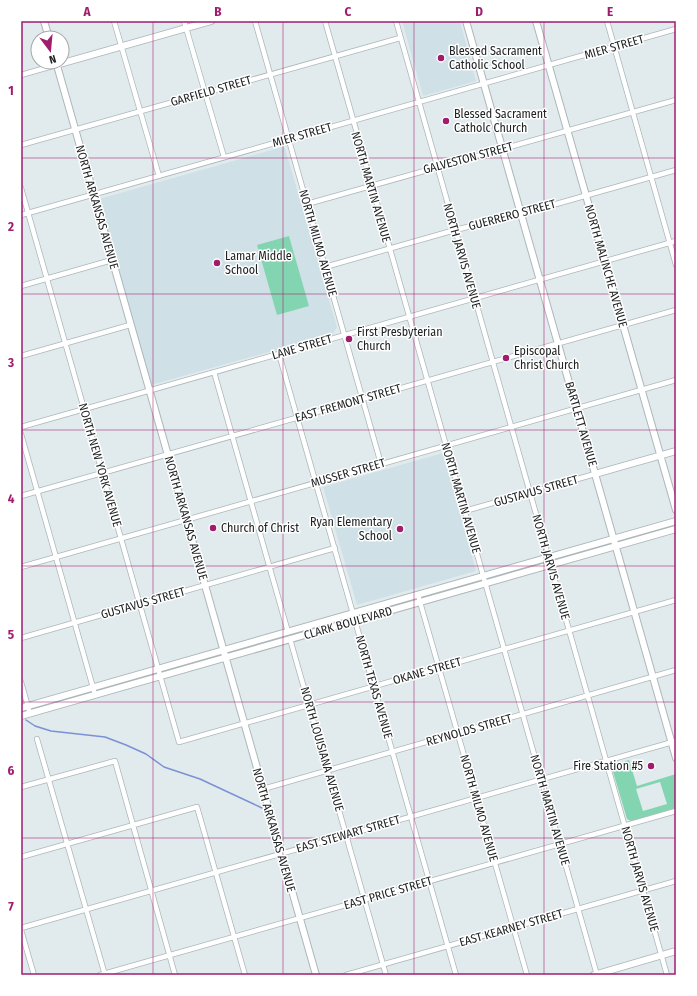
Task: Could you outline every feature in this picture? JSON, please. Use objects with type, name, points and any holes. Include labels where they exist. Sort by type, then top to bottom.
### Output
[{"type":"main road","points":[[70,60],[211,21]]},
{"type":"main road","name":"BARTLETT AVENUE","points":[[466,21],[634,612],[674,742],[676,758]]},
{"type":"main road","name":"NORTH MALINCHE AVENUE","points":[[536,21],[676,510]]},
{"type":"main road","name":"NORTH ARKANSAS AVENUE","points":[[58,70],[316,975]]},
{"type":"main road","name":"GUSTAVUS STREET","points":[[595,474],[676,451]]},
{"type":"main road","name":"CLARK BOULEVARD","points":[[21,708],[676,521]]},
{"type":"main road","name":"CLARK BOULEVARD","points":[[21,716],[676,529]]},
{"type":"main road","points":[[596,975],[676,952]]},
{"type":"street","points":[[114,21],[159,176]]},
{"type":"street","points":[[184,21],[224,157]]},
{"type":"street","name":"NORTH MILMO AVENUE","points":[[255,21],[381,464]]},
{"type":"street","name":"NORTH MARTIN AVENUE","points":[[325,21],[596,975]]},
{"type":"street","name":"NORTH JARVIS AVENUE","points":[[396,21],[668,975]]},
{"type":"street","points":[[607,21],[676,265]]},
{"type":"street","name":"MIER STREET","points":[[21,215],[676,30]]},
{"type":"street","name":"GARFIELD STREET","points":[[21,145],[400,38]]},
{"type":"street","points":[[21,75],[37,70]]},
{"type":"street","name":"GALVESTON STREET","points":[[307,204],[437,166],[676,100]]},
{"type":"street","name":"GUERRERO STREET","points":[[325,267],[676,170]]},
{"type":"street","name":"NORTH NEW YORK AVENUE","points":[[21,188],[179,742]]},
{"type":"street","name":"LANE STREET","points":[[21,427],[676,241]]},
{"type":"street","points":[[21,286],[112,260]]},
{"type":"street","name":"EAST FREMONT STREET","points":[[21,496],[676,310]]},
{"type":"street","points":[[21,356],[130,325]]},
{"type":"street","name":"NORTH TEXAS AVENUE","points":[[279,354],[456,975]]},
{"type":"street","points":[[214,372],[288,632]]},
{"type":"street","name":"MUSSER STREET","points":[[21,567],[676,380]]},
{"type":"street","points":[[21,434],[95,695]]},
{"type":"street","name":"GUSTAVUS STREET","points":[[465,511],[595,474]]},
{"type":"street","name":"GUSTAVUS STREET","points":[[21,638],[335,548]]},
{"type":"street","name":"NORTH MILMO AVENUE","points":[[418,595],[526,975]]},
{"type":"street","name":"OKANE STREET","points":[[179,742],[676,600]]},
{"type":"street","name":"NORTH LOUISIANA AVENUE","points":[[290,639],[386,975]]},
{"type":"street","name":"REYNOLDS STREET","points":[[263,789],[676,670]]},
{"type":"street","points":[[21,682],[30,714]]},
{"type":"street","points":[[37,739],[86,909],[103,975]]},
{"type":"street","name":"EAST STEWART STREET","points":[[21,929],[86,909],[674,742]]},
{"type":"street","points":[[21,787],[115,761],[175,975]]},
{"type":"street","points":[[21,857],[197,807],[245,975]]},
{"type":"street","name":"EAST PRICE STREET","points":[[103,975],[676,811]]},
{"type":"street","name":"EAST KEARNEY STREET","points":[[346,975],[676,881]]},
{"type":"street","points":[[21,929],[34,975]]},
{"type":"shaded area","name":"Blessed Sacrament Catholic School","points":[[402,21],[460,21],[476,81],[423,96]]},
{"type":"shaded area","name":"Lamar Middle School","points":[[282,147],[285,148],[337,327],[333,334],[151,385],[99,199]]},
{"type":"shaded area","name":"Ryan Elementary School","points":[[443,453],[476,571],[357,605],[323,487]]},
{"type":"green space","points":[[289,236],[309,306],[277,315],[257,245]]},
{"type":"green space","points":[[629,760],[637,786],[676,774],[676,808],[631,821],[627,819],[611,765]],"holes":[[[660,782],[667,804],[643,811],[636,789]]]},
{"type":"waterway","points":[[26,720],[35,726],[51,731],[105,737],[146,754],[164,767],[200,779],[262,808]]},
{"type":"place","name":"Blessed Sacrament Catholic School","points":[[441,58]]},
{"type":"place","name":"Blessed Sacrament Catholc Church","points":[[446,121]]},
{"type":"place","name":"Lamar Middle School","points":[[217,263]]},
{"type":"place","name":"First Presbyterian Church","points":[[349,339]]},
{"type":"place","name":"Episcopal Christ Church","points":[[506,358]]},
{"type":"place","name":"Church of Christ","points":[[213,528]]},
{"type":"place","name":"Ryan Elementary School","points":[[400,529]]},
{"type":"place","name":"Fire Station #5","points":[[651,766]]}]
